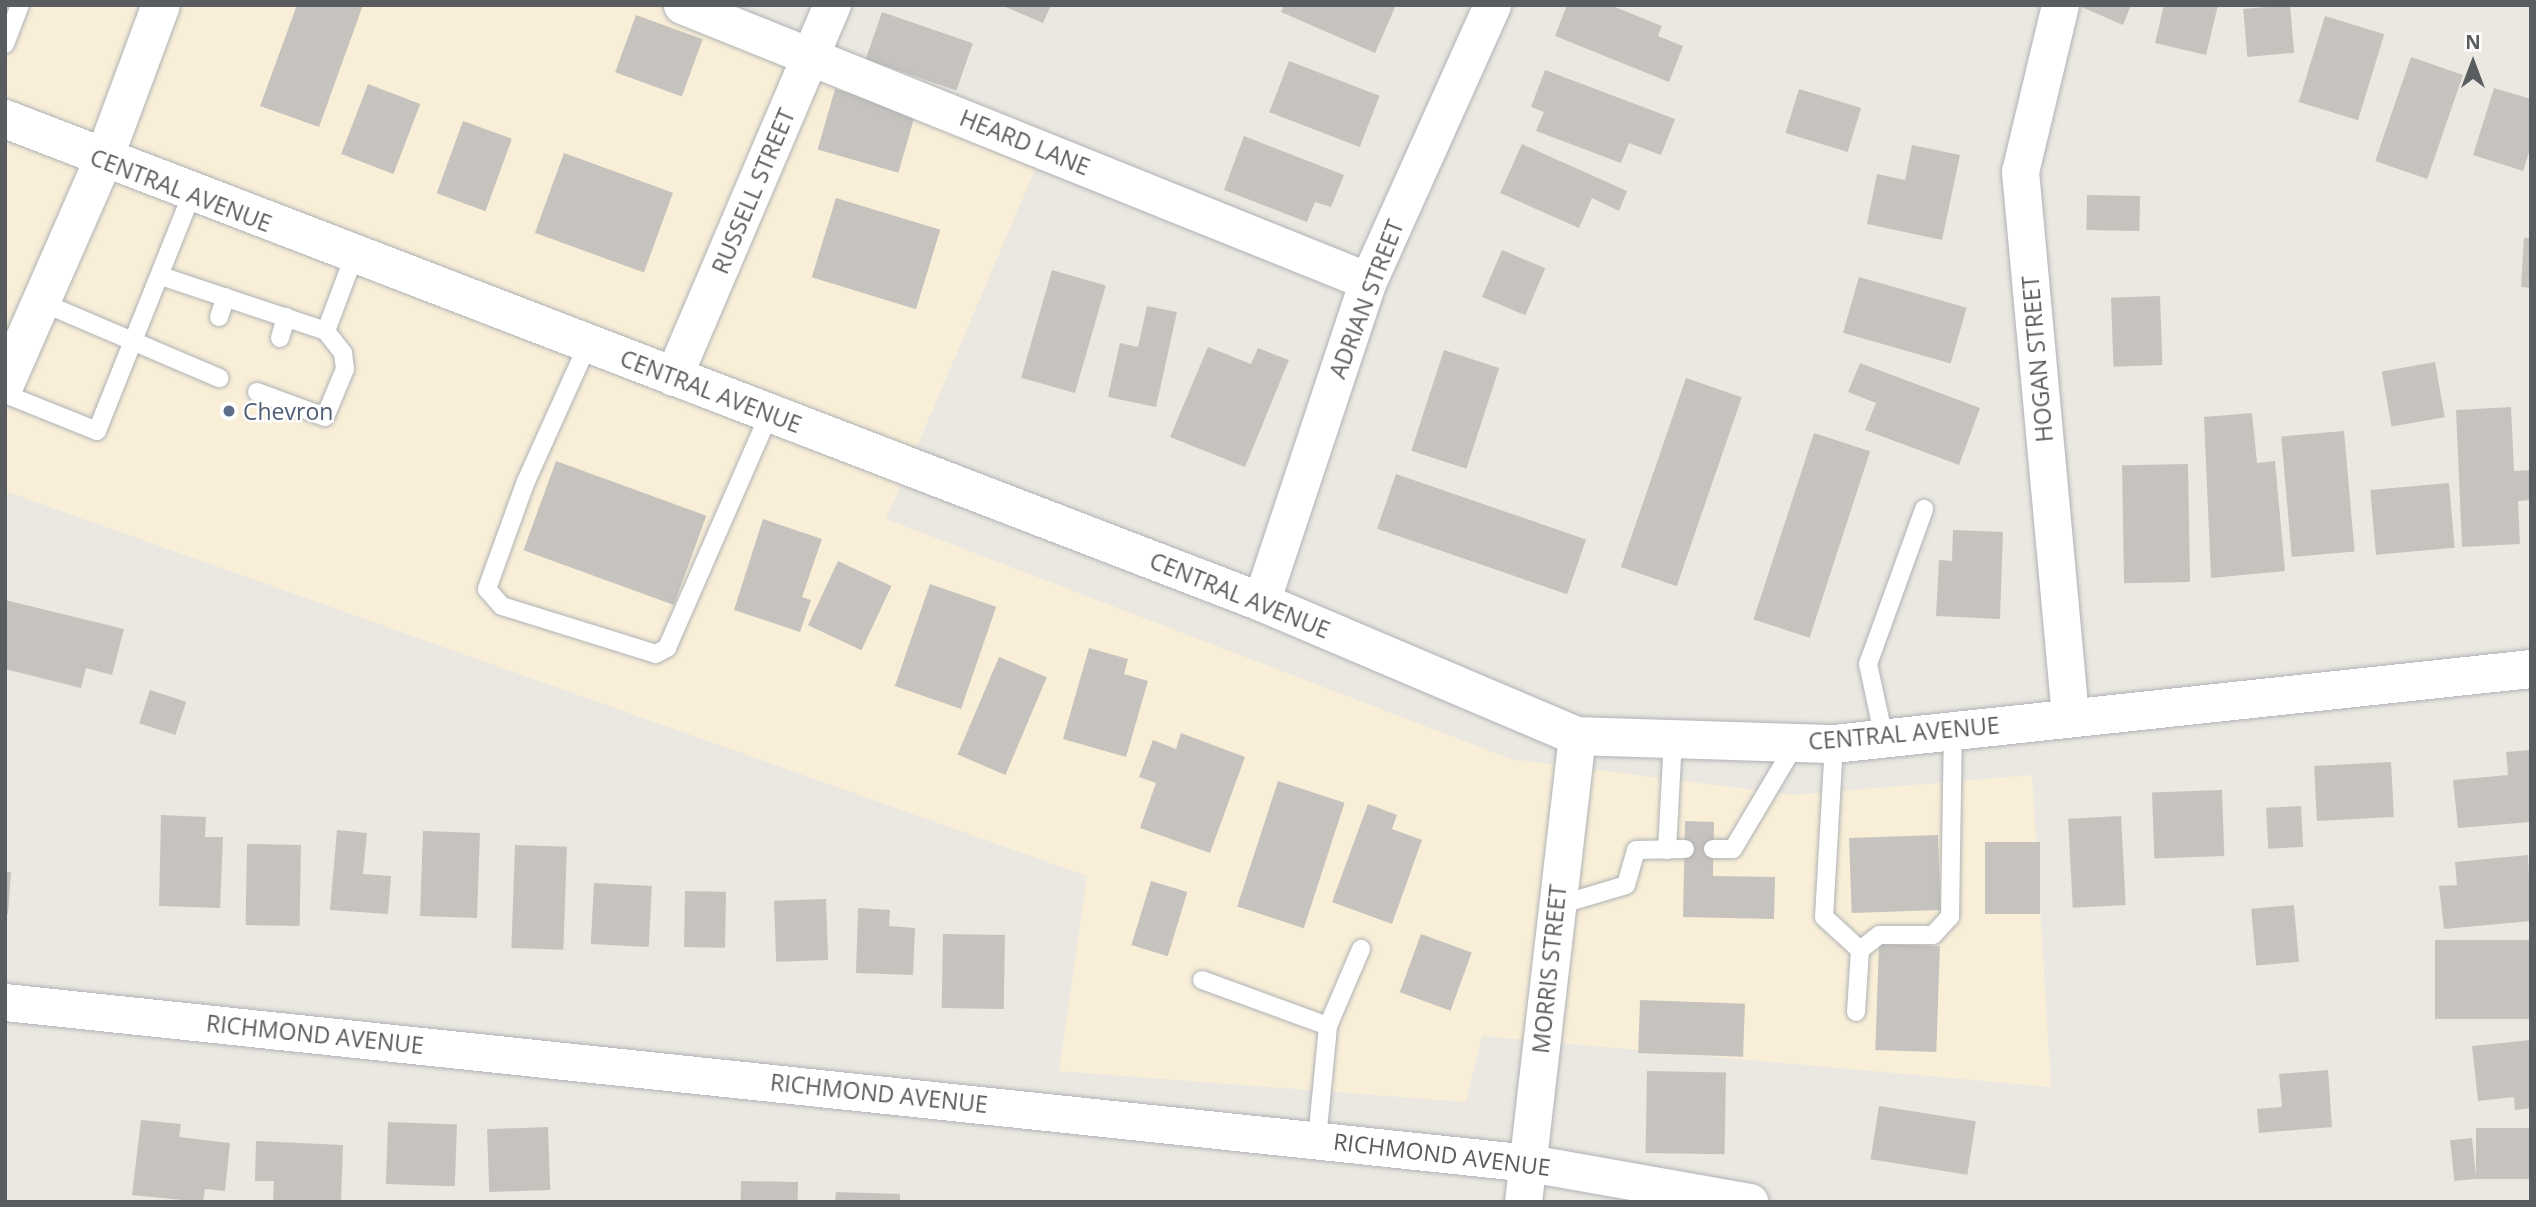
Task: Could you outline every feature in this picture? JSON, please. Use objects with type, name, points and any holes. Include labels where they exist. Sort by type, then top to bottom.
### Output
[{"type":"main road","points":[[5,384],[103,161],[161,5]]},
{"type":"main road","name":"CENTRAL AVENUE","points":[[5,119],[103,161],[1261,602],[1577,736],[1834,744],[2070,716],[2531,668]]},
{"type":"street","name":"HEARD LANE","points":[[682,5],[1368,281]]},
{"type":"street","name":"RUSSELL STREET","points":[[673,377],[832,5]]},
{"type":"street","name":"ADRIAN STREET","points":[[1261,602],[1368,281],[1492,5]]},
{"type":"street","name":"HOGAN STREET","points":[[2060,5],[2020,171],[2070,716]]},
{"type":"street","name":"MORRIS STREET","points":[[1523,1202],[1577,736]]},
{"type":"street","name":"RICHMOND AVENUE","points":[[5,1002],[1529,1163],[1750,1202]]},
{"type":"lane","points":[[7,35],[20,5]]},
{"type":"lane","points":[[5,394],[97,431],[135,343],[192,194]]},
{"type":"lane","points":[[326,331],[354,256]]},
{"type":"lane","points":[[161,275],[326,331],[343,353],[345,369],[325,417],[261,390]]},
{"type":"lane","points":[[219,317],[226,297]]},
{"type":"lane","points":[[41,302],[135,343],[201,364],[219,378]]},
{"type":"lane","points":[[279,338],[286,317]]},
{"type":"lane","points":[[588,344],[526,481],[487,589],[502,606],[656,654],[667,648],[769,414]]},
{"type":"lane","points":[[1884,738],[1868,664],[1924,509]]},
{"type":"lane","points":[[1856,1012],[1860,950],[1879,935],[1933,935],[1950,917],[1953,730]]},
{"type":"lane","points":[[1556,906],[1626,885],[1636,850],[1676,850],[1673,739]]},
{"type":"lane","points":[[1713,849],[1732,849],[1796,743]]},
{"type":"lane","points":[[1834,744],[1824,917],[1860,950]]},
{"type":"lane","points":[[1317,1139],[1328,1026],[1361,949]]},
{"type":"lane","points":[[1202,980],[1328,1026]]},
{"type":"shaded area","points":[[5,5],[725,5],[1051,132],[886,519],[1511,759],[1794,795],[2032,775],[2051,1087],[1482,1036],[1466,1102],[1059,1071],[1087,876],[5,491]]},
{"type":"building","points":[[297,5],[363,5],[319,127],[260,106]]},
{"type":"building","points":[[1001,5],[1051,5],[1043,23]]},
{"type":"building","points":[[1284,5],[1396,5],[1375,53],[1281,12]]},
{"type":"building","points":[[1567,5],[1610,5],[1662,26],[1658,36],[1683,46],[1669,82],[1555,36]]},
{"type":"building","points":[[2077,5],[2131,5],[2123,25]]},
{"type":"building","points":[[2164,5],[2218,5],[2206,55],[2155,43]]},
{"type":"building","points":[[2290,5],[2294,53],[2247,57],[2243,9]]},
{"type":"building","points":[[882,12],[973,43],[956,91],[866,59]]},
{"type":"building","points":[[636,15],[703,39],[682,97],[615,72]]},
{"type":"building","points":[[2325,16],[2384,34],[2358,120],[2299,102]]},
{"type":"building","points":[[2411,57],[2463,75],[2427,179],[2375,161]]},
{"type":"building","points":[[1289,61],[1380,96],[1360,147],[1269,112]]},
{"type":"building","points":[[1545,70],[1675,119],[1661,155],[1629,143],[1621,163],[1536,131],[1544,112],[1531,107]]},
{"type":"building","points":[[368,84],[420,104],[393,174],[341,154]]},
{"type":"building","points":[[2494,88],[2531,99],[2531,146],[2523,171],[2473,155]]},
{"type":"building","points":[[835,89],[916,112],[898,173],[818,150]]},
{"type":"building","points":[[1799,89],[1861,108],[1848,152],[1786,133]]},
{"type":"building","points":[[463,121],[512,139],[486,211],[437,193]]},
{"type":"building","points":[[1244,136],[1344,175],[1331,207],[1315,202],[1307,222],[1224,190]]},
{"type":"building","points":[[1522,144],[1627,191],[1619,211],[1592,198],[1579,228],[1500,193]]},
{"type":"building","points":[[1912,145],[1960,155],[1942,240],[1867,224],[1877,174],[1905,180]]},
{"type":"building","points":[[564,153],[673,193],[644,273],[535,233]]},
{"type":"building","points":[[2087,195],[2140,196],[2139,231],[2086,230]]},
{"type":"building","points":[[836,198],[940,230],[916,309],[812,277]]},
{"type":"building","points":[[2524,238],[2531,238],[2531,288],[2521,287]]},
{"type":"building","points":[[1502,250],[1545,268],[1525,315],[1482,297]]},
{"type":"building","points":[[1052,270],[1106,285],[1075,393],[1021,378]]},
{"type":"building","points":[[1859,277],[1967,308],[1951,364],[1843,333]]},
{"type":"building","points":[[2160,296],[2162,365],[2113,367],[2111,298]]},
{"type":"building","points":[[1147,306],[1177,312],[1156,407],[1108,397],[1120,343],[1138,347]]},
{"type":"building","points":[[1208,347],[1251,364],[1258,348],[1289,360],[1245,467],[1170,437]]},
{"type":"building","points":[[1444,350],[1499,368],[1466,469],[1411,451]]},
{"type":"building","points":[[2435,362],[2445,417],[2392,427],[2382,371]]},
{"type":"building","points":[[1860,363],[1980,408],[1959,465],[1865,430],[1876,403],[1848,392]]},
{"type":"building","points":[[1686,378],[1742,397],[1677,586],[1621,567]]},
{"type":"building","points":[[2511,407],[2514,471],[2531,470],[2531,500],[2518,501],[2520,544],[2462,547],[2456,410]]},
{"type":"building","points":[[2252,413],[2257,463],[2275,461],[2285,571],[2211,578],[2204,417]]},
{"type":"building","points":[[2344,431],[2355,552],[2292,557],[2281,436]]},
{"type":"building","points":[[1814,433],[1870,451],[1810,638],[1753,619]]},
{"type":"building","points":[[556,461],[706,516],[674,605],[524,550]]},
{"type":"building","points":[[2188,464],[2190,582],[2124,583],[2122,465]]},
{"type":"building","points":[[1396,474],[1586,539],[1567,594],[1377,529]]},
{"type":"building","points":[[2449,483],[2455,548],[2376,555],[2370,490]]},
{"type":"building","points":[[763,519],[822,539],[802,597],[811,600],[800,632],[734,610]]},
{"type":"building","points":[[1953,530],[2003,532],[2000,619],[1936,616],[1939,560],[1952,561]]},
{"type":"building","points":[[838,561],[891,586],[861,650],[808,625]]},
{"type":"building","points":[[930,584],[996,607],[961,709],[895,686]]},
{"type":"building","points":[[5,600],[124,629],[112,675],[86,668],[81,688],[5,669]]},
{"type":"building","points":[[1089,648],[1128,659],[1124,674],[1148,681],[1126,757],[1063,739]]},
{"type":"building","points":[[999,657],[1047,677],[1005,775],[958,755]]},
{"type":"building","points":[[150,690],[186,702],[175,735],[139,723]]},
{"type":"building","points":[[1181,733],[1245,757],[1210,853],[1140,828],[1156,783],[1139,777],[1153,740],[1176,749]]},
{"type":"building","points":[[2531,750],[2531,822],[2458,828],[2453,780],[2508,775],[2506,752]]},
{"type":"building","points":[[2391,762],[2394,817],[2317,821],[2314,766]]},
{"type":"building","points":[[1278,781],[1345,803],[1304,928],[1237,907]]},
{"type":"building","points":[[2222,790],[2224,856],[2154,858],[2152,792]]},
{"type":"building","points":[[1368,804],[1397,815],[1392,829],[1422,840],[1392,924],[1332,902]]},
{"type":"building","points":[[2301,806],[2303,847],[2268,849],[2266,808]]},
{"type":"building","points":[[161,815],[206,817],[205,837],[223,837],[220,908],[159,906]]},
{"type":"building","points":[[2121,816],[2126,905],[2073,908],[2068,819]]},
{"type":"building","points":[[1685,821],[1714,822],[1713,876],[1775,877],[1774,919],[1683,917]]},
{"type":"building","points":[[337,830],[367,833],[363,874],[391,876],[388,914],[330,910]]},
{"type":"building","points":[[423,831],[480,833],[477,918],[420,916]]},
{"type":"building","points":[[1938,835],[1941,910],[1852,913],[1849,838]]},
{"type":"building","points":[[1985,842],[2040,842],[2040,914],[1985,914]]},
{"type":"building","points":[[247,844],[301,845],[300,926],[246,925]]},
{"type":"building","points":[[515,845],[567,847],[563,950],[511,948]]},
{"type":"building","points":[[2528,855],[2531,921],[2444,929],[2439,886],[2457,885],[2455,862]]},
{"type":"building","points":[[5,872],[11,872],[8,914],[5,914]]},
{"type":"building","points":[[1151,881],[1187,892],[1168,956],[1131,945]]},
{"type":"building","points":[[594,883],[652,886],[649,947],[591,944]]},
{"type":"building","points":[[685,891],[726,892],[725,948],[684,947]]},
{"type":"building","points":[[826,899],[828,960],[776,962],[774,901]]},
{"type":"building","points":[[2294,905],[2299,962],[2256,966],[2251,909]]},
{"type":"building","points":[[858,908],[890,910],[889,926],[915,928],[913,975],[856,973]]},
{"type":"building","points":[[943,934],[1005,935],[1004,1009],[942,1008]]},
{"type":"building","points":[[1421,934],[1472,952],[1451,1011],[1400,992]]},
{"type":"building","points":[[2435,940],[2531,940],[2531,1019],[2435,1019]]},
{"type":"building","points":[[1879,944],[1940,946],[1936,1052],[1875,1050]]},
{"type":"building","points":[[1640,1000],[1745,1004],[1743,1057],[1638,1053]]},
{"type":"building","points":[[2531,1040],[2531,1108],[2515,1110],[2514,1097],[2478,1101],[2472,1046]]},
{"type":"building","points":[[2328,1070],[2332,1127],[2259,1133],[2257,1109],[2282,1107],[2279,1074]]},
{"type":"building","points":[[1647,1071],[1726,1072],[1725,1154],[1646,1153]]},
{"type":"building","points":[[1879,1106],[1976,1121],[1967,1175],[1871,1159]]},
{"type":"building","points":[[141,1120],[181,1124],[179,1137],[230,1143],[225,1191],[205,1189],[203,1202],[132,1195]]},
{"type":"building","points":[[388,1122],[457,1124],[455,1186],[386,1184]]},
{"type":"building","points":[[548,1127],[550,1190],[489,1192],[487,1129]]},
{"type":"building","points":[[2476,1128],[2531,1128],[2531,1179],[2476,1179]]},
{"type":"building","points":[[2472,1138],[2476,1179],[2454,1181],[2450,1140]]},
{"type":"building","points":[[256,1141],[343,1145],[341,1202],[273,1202],[274,1181],[255,1181]]},
{"type":"building","points":[[741,1181],[798,1182],[798,1202],[741,1202]]},
{"type":"building","points":[[836,1192],[900,1194],[900,1202],[835,1202]]},
{"type":"place","name":"Chevron","points":[[229,411]]}]
